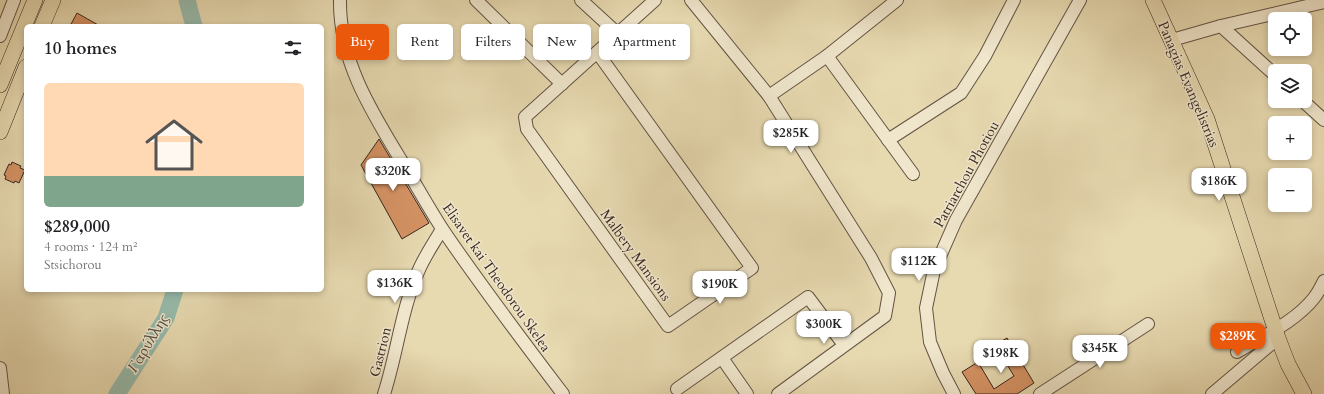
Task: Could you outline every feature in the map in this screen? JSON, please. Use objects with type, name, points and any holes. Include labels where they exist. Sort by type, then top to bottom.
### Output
[{"type":"main road","points":[[25,24],[35,0]]},
{"type":"main road","points":[[43,24],[53,0]]},
{"type":"main road","name":"Panagias Evangelistrias","points":[[1153,0],[1206,119],[1288,364],[1304,394]]},
{"type":"main road","points":[[0,85],[24,27]]},
{"type":"main road","points":[[2,122],[24,72]]},
{"type":"street","points":[[0,36],[14,0]]},
{"type":"street","name":"Elisavet kai Theodorou Skelea","points":[[340,0],[345,48],[361,92],[374,116],[442,229],[563,394]]},
{"type":"street","points":[[476,0],[562,84]]},
{"type":"street","points":[[581,0],[607,24]]},
{"type":"street","name":"Malbery Mansions","points":[[629,24],[655,0]]},
{"type":"street","points":[[691,0],[768,96],[871,258],[889,293],[885,316],[778,394]]},
{"type":"street","points":[[768,96],[827,56],[898,0]]},
{"type":"street","points":[[888,140],[961,93],[985,56],[1014,0]]},
{"type":"street","name":"Patriarchou Photiou","points":[[954,394],[930,342],[926,308],[934,270],[956,220],[1080,0]]},
{"type":"street","points":[[1172,40],[1221,26],[1324,2]]},
{"type":"street","points":[[1221,26],[1268,69]]},
{"type":"street","name":"Malbery Mansions","points":[[597,52],[752,268],[668,326],[527,129],[525,117],[597,52]]},
{"type":"street","points":[[827,56],[913,174]]},
{"type":"street","points":[[1311,108],[1324,120]]},
{"type":"street","name":"Gastrion","points":[[384,394],[391,374],[407,304],[418,272],[442,229]]},
{"type":"street","points":[[1212,394],[1314,298],[1324,281]]},
{"type":"street","points":[[676,388],[808,298],[844,345]]},
{"type":"street","points":[[1040,394],[1148,324]]},
{"type":"street","points":[[1237,352],[1277,333]]},
{"type":"street","points":[[722,358],[747,394]]},
{"type":"street","points":[[0,368],[3,394]]},
{"type":"building","points":[[77,13],[96,24],[71,24]]},
{"type":"building","points":[[379,139],[429,223],[402,239],[361,165]]},
{"type":"building","points":[[12,162],[21,166],[20,168],[24,170],[19,183],[15,181],[14,183],[5,179],[6,176],[4,175],[9,164],[11,165]]},
{"type":"building","points":[[1007,338],[1034,383],[1017,394],[976,394],[962,372],[978,362],[994,389],[1014,376],[995,345]]},
{"type":"waterway","name":"Γαρύλλης","points":[[187,0],[193,24]]},
{"type":"waterway","name":"Γαρύλλης","points":[[117,394],[166,318],[174,292]]}]
